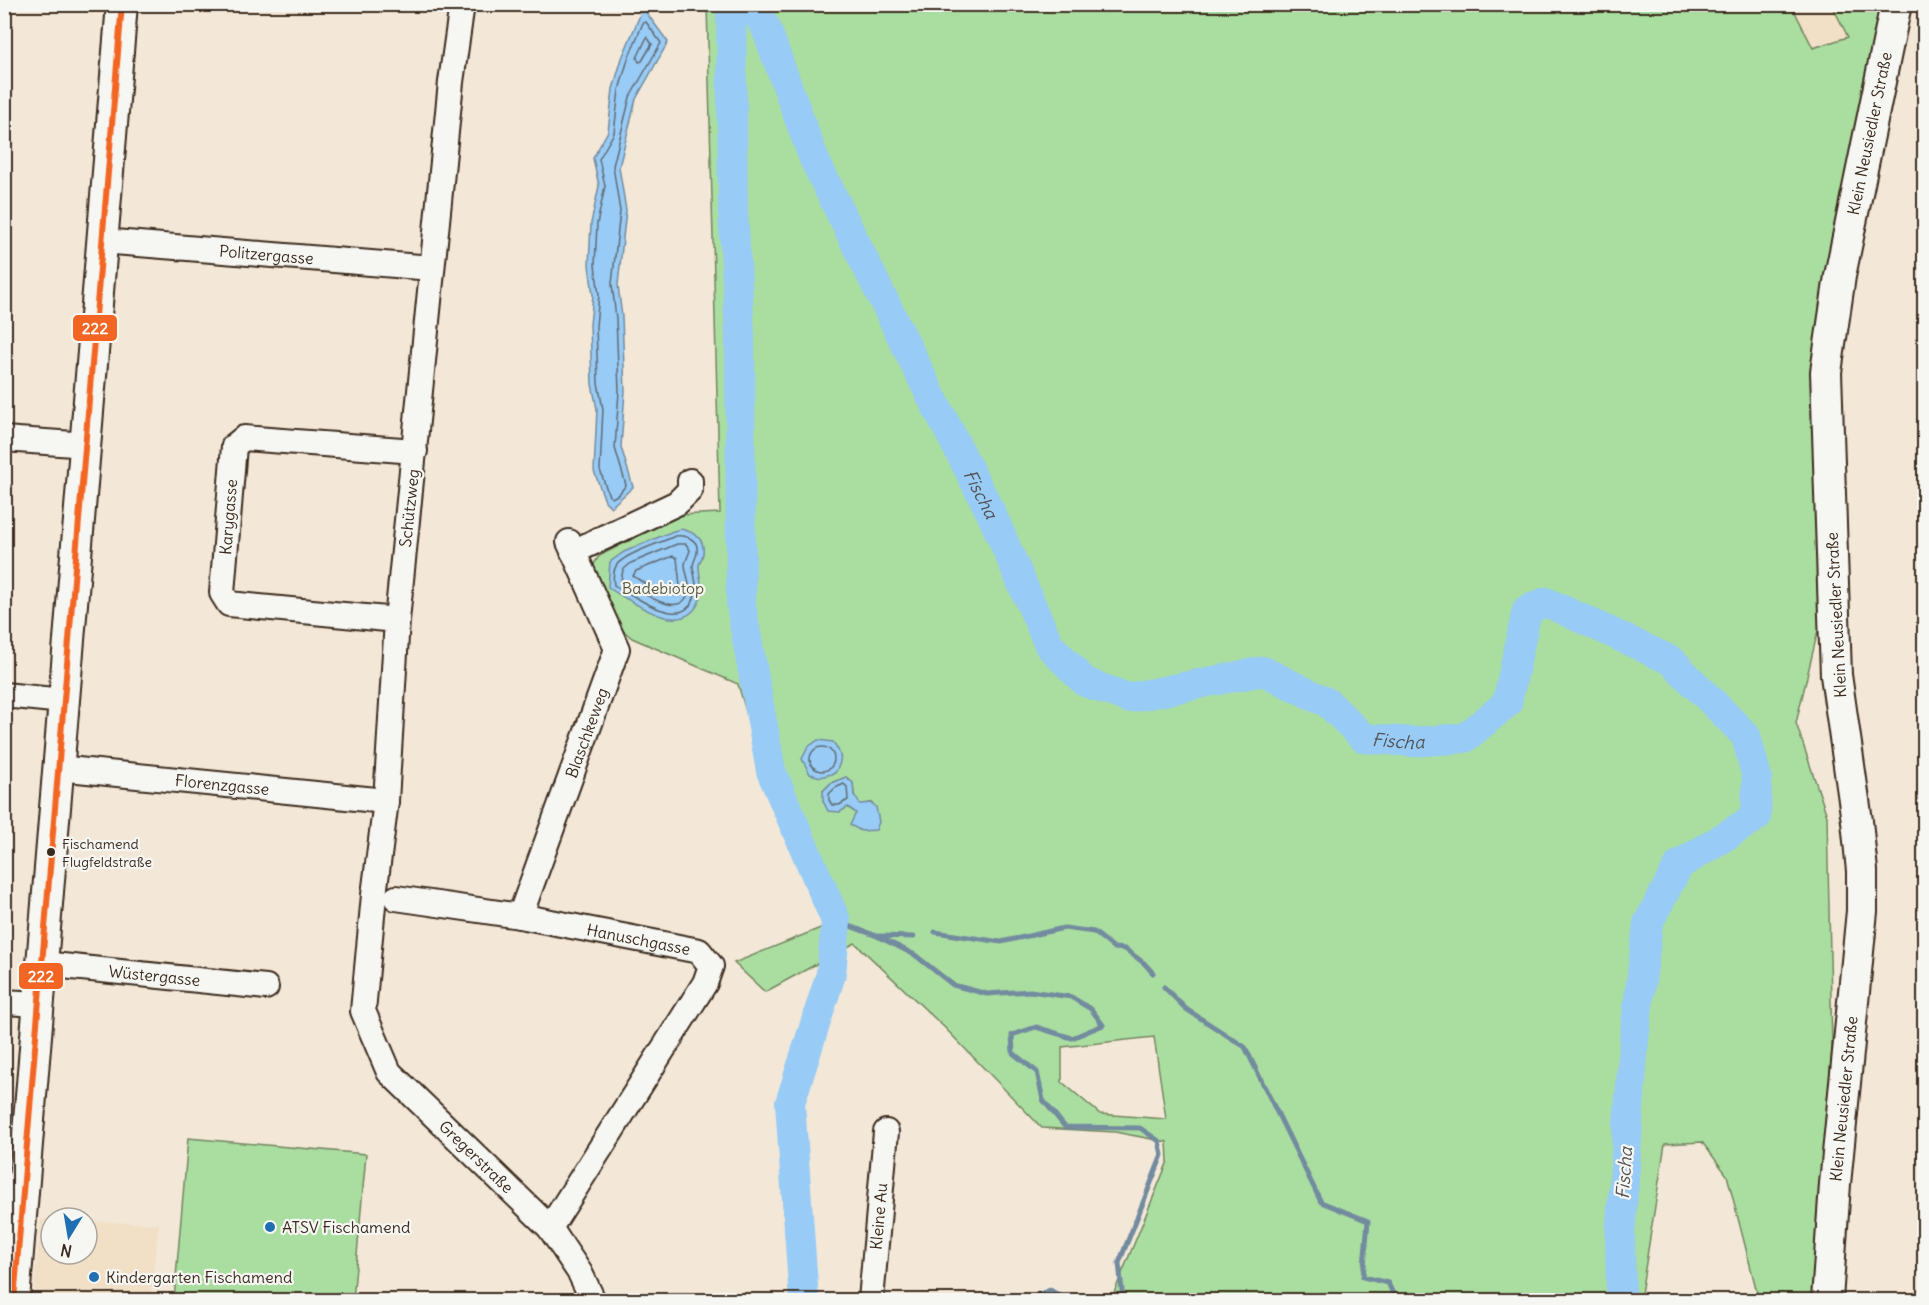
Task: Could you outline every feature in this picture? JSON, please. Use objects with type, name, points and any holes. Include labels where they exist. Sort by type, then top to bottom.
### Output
[{"type":"main road","points":[[14,1300],[123,4]]},
{"type":"main road","name":"Klein Neusiedler Straße","points":[[1827,1300],[1835,1184],[1858,961],[1862,891],[1857,821],[1836,675],[1827,372],[1840,276],[1896,4]]},
{"type":"street","name":"Schützweg","points":[[363,1011],[386,801],[397,620],[451,82],[462,4]]},
{"type":"street","name":"Politzergasse","points":[[102,241],[432,268]]},
{"type":"street","name":"Karygasse","points":[[397,620],[229,604],[222,593],[234,446],[244,438],[415,451]]},
{"type":"street","points":[[4,439],[87,445]]},
{"type":"street","name":"Blaschkeweg","points":[[520,916],[617,649],[571,547],[677,503],[690,490],[690,481]]},
{"type":"street","points":[[4,695],[63,701]]},
{"type":"street","name":"Florenzgasse","points":[[58,768],[386,801]]},
{"type":"street","name":"Hanuschgasse","points":[[396,898],[520,916],[699,951],[711,966],[705,983],[550,1228]]},
{"type":"street","name":"Wüstergasse","points":[[43,964],[266,987]]},
{"type":"street","points":[[4,1002],[38,1004]]},
{"type":"street","name":"Gregerstraße","points":[[363,1011],[389,1072],[550,1228],[580,1273],[593,1300]]},
{"type":"street","name":"Kleine Au","points":[[871,1300],[886,1132]]},
{"type":"shaded area","points":[[1791,5],[1832,5],[1848,37],[1813,48]]},
{"type":"shaded area","name":"Kindergarten Fischamend","points":[[99,1222],[159,1224],[150,1300],[33,1300],[39,1239],[39,1266],[99,1266]]},
{"type":"green space","name":"Badebiotop","points":[[1791,4],[1813,48],[1848,37],[1832,5],[1886,5],[1815,347],[1820,622],[1796,723],[1827,816],[1832,1047],[1815,1300],[1759,1300],[1727,1175],[1702,1142],[1665,1144],[1640,1300],[1111,1300],[1168,1161],[1167,1142],[1115,1132],[1042,1128],[944,1027],[855,943],[765,992],[734,963],[828,925],[761,763],[738,684],[632,638],[613,622],[593,574],[594,564],[599,556],[679,515],[720,513],[707,5]],"holes":[[[846,777],[853,783],[854,795],[860,805],[871,803],[851,825],[856,813],[823,791],[831,783]],[[1154,1037],[1166,1119],[1100,1114],[1062,1082],[1062,1047]]]},
{"type":"green space","name":"ATSV Fischamend","points":[[188,1138],[366,1154],[353,1300],[174,1300]]},
{"type":"water","points":[[643,8],[668,42],[636,99],[619,167],[626,210],[618,285],[622,317],[625,391],[621,447],[633,487],[611,507],[605,501],[594,471],[597,409],[592,384],[590,325],[593,295],[589,265],[591,223],[599,186],[593,158],[608,131],[613,89],[622,58]]},
{"type":"water","points":[[681,529],[698,537],[703,548],[699,566],[702,593],[692,612],[684,617],[665,617],[645,609],[608,587],[610,562],[624,552]]},
{"type":"water","points":[[818,740],[833,742],[840,757],[835,773],[821,777],[810,774],[802,759],[808,747]]},
{"type":"water","points":[[846,777],[853,783],[854,795],[860,804],[872,803],[876,807],[879,822],[876,830],[861,831],[850,825],[856,813],[848,807],[840,812],[828,811],[823,801],[823,791],[831,783]]},
{"type":"waterway","points":[[731,4],[733,210],[740,335],[741,606],[771,771],[836,921],[831,974],[790,1103],[804,1300]]},
{"type":"waterway","name":"Fischa","points":[[751,4],[766,28],[814,159],[991,513],[1049,645],[1085,682],[1128,698],[1263,671],[1328,703],[1364,738],[1412,742],[1465,738],[1507,703],[1527,610],[1546,602],[1672,661],[1746,736],[1757,778],[1756,817],[1679,865],[1648,923],[1634,1040],[1620,1236],[1621,1300]]},
{"type":"waterway","points":[[836,921],[877,936],[915,955],[953,985],[987,994],[1030,991],[1071,997],[1091,1009],[1103,1025],[1072,1038],[1036,1027],[1012,1035],[1013,1053],[1037,1072],[1043,1100],[1065,1127],[1140,1128],[1159,1141],[1162,1155],[1119,1263],[1123,1300]]},
{"type":"waterway","points":[[935,932],[1001,942],[1064,928],[1094,932],[1114,948],[1125,949],[1153,973]]},
{"type":"waterway","points":[[879,936],[914,937]]},
{"type":"waterway","points":[[1164,987],[1186,1009],[1245,1047],[1321,1202],[1368,1221],[1363,1277],[1388,1283],[1396,1300]]},
{"type":"waterway","points":[[1028,1300],[1050,1290],[1067,1300]]},
{"type":"transit line","name":"222","points":[[14,1300],[122,4]]},
{"type":"place","name":"Fischamend Flugfeldstraße","points":[[51,852]]},
{"type":"place","name":"ATSV Fischamend","points":[[270,1227]]},
{"type":"place","name":"Kindergarten Fischamend","points":[[94,1277]]}]
